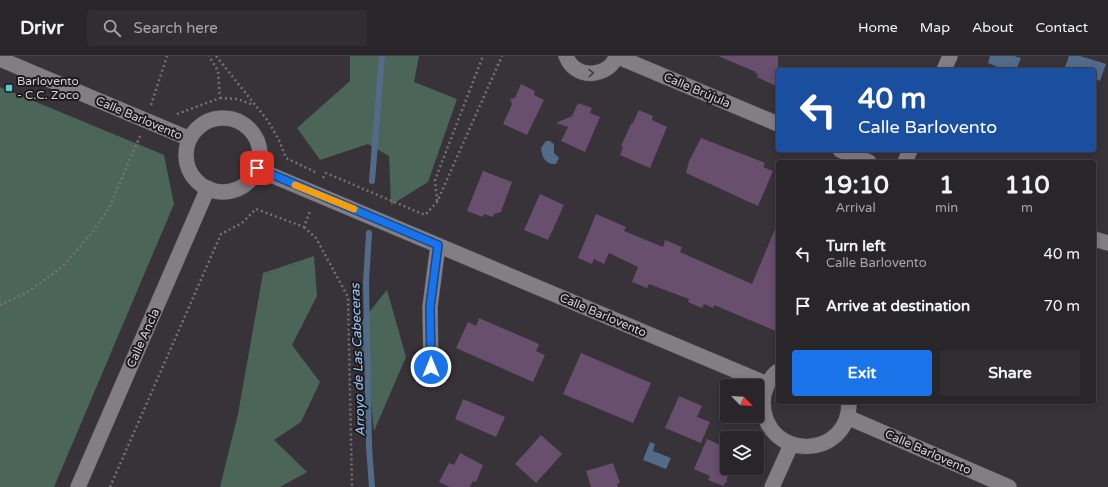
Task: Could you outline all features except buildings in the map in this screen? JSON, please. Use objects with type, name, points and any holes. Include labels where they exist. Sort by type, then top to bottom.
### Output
[{"type":"street","name":"Calle Brújula","points":[[566,56],[575,69],[584,73],[593,74],[610,66],[616,56],[776,123]]},
{"type":"street","points":[[945,68],[950,56]]},
{"type":"street","name":"Calle Barlovento","points":[[0,59],[190,139]]},
{"type":"street","points":[[219,118],[232,118],[243,124],[252,132],[258,143],[260,156],[257,168],[251,178],[242,186],[231,191],[219,192],[198,182],[189,168],[186,150],[190,139],[197,129],[207,121],[219,118]]},
{"type":"street","points":[[845,152],[864,160]]},
{"type":"street","name":"Calle Barlovento","points":[[257,168],[767,384]]},
{"type":"street","name":"Calle Ancla","points":[[78,487],[208,188]]},
{"type":"street","points":[[1096,240],[1108,243]]},
{"type":"street","points":[[431,367],[430,307],[438,245]]},
{"type":"street","points":[[776,373],[767,384],[763,398],[763,413],[769,426],[778,437],[791,445],[805,447],[819,446],[831,439],[841,429],[848,409]]},
{"type":"street","name":"Calle Barlovento","points":[[848,409],[1009,487]]},
{"type":"street","points":[[772,487],[791,445]]},
{"type":"path","points":[[0,305],[26,292],[62,267],[92,233],[109,208],[146,121],[167,56]]},
{"type":"path","points":[[209,56],[218,71],[220,98]]},
{"type":"path","points":[[216,56],[268,121],[279,140],[286,158],[324,177]]},
{"type":"path","points":[[437,202],[436,180],[483,56]]},
{"type":"path","points":[[304,226],[326,173],[425,215],[437,202],[502,56]]},
{"type":"path","points":[[170,111],[177,114],[220,98],[237,99],[255,105]]},
{"type":"path","points":[[151,104],[158,106]]},
{"type":"path","points":[[110,487],[221,234],[242,223],[256,209],[304,226],[316,238],[348,297],[352,487]]},
{"type":"green space","points":[[350,56],[419,56],[414,82],[457,99],[428,182],[391,205],[389,156],[368,144],[320,160],[297,128],[350,81]]},
{"type":"green space","points":[[0,87],[164,155],[174,204],[54,487],[0,487]]},
{"type":"green space","points":[[314,256],[317,296],[292,345],[320,382],[301,422],[274,440],[307,472],[280,487],[220,487],[238,414],[263,273]]},
{"type":"green space","points":[[387,290],[406,357],[374,431],[369,380],[357,327]]},
{"type":"water","points":[[990,56],[1014,56],[1021,58],[1017,68],[1000,68],[988,63]]},
{"type":"water","points":[[1069,56],[1080,56],[1106,64],[1100,81],[1096,80],[1096,68],[1065,68]]},
{"type":"water","points":[[546,141],[550,141],[554,144],[554,153],[559,158],[556,164],[547,162],[542,155],[541,148]]},
{"type":"water","points":[[650,442],[655,444],[653,451],[671,458],[666,469],[643,460]]},
{"type":"waterway","name":"Arroyo de Las Cabeceras","points":[[372,181],[382,56]]},
{"type":"waterway","name":"Arroyo de Las Cabeceras","points":[[369,233],[366,282],[369,447],[372,487]]},
{"type":"slow traffic","points":[[295,185],[354,209]]},
{"type":"place","name":"Barlovento - C.C. Zoco","points":[[9,88]]},
{"type":"route","points":[[257,168],[438,245],[430,307],[431,367]]}]
